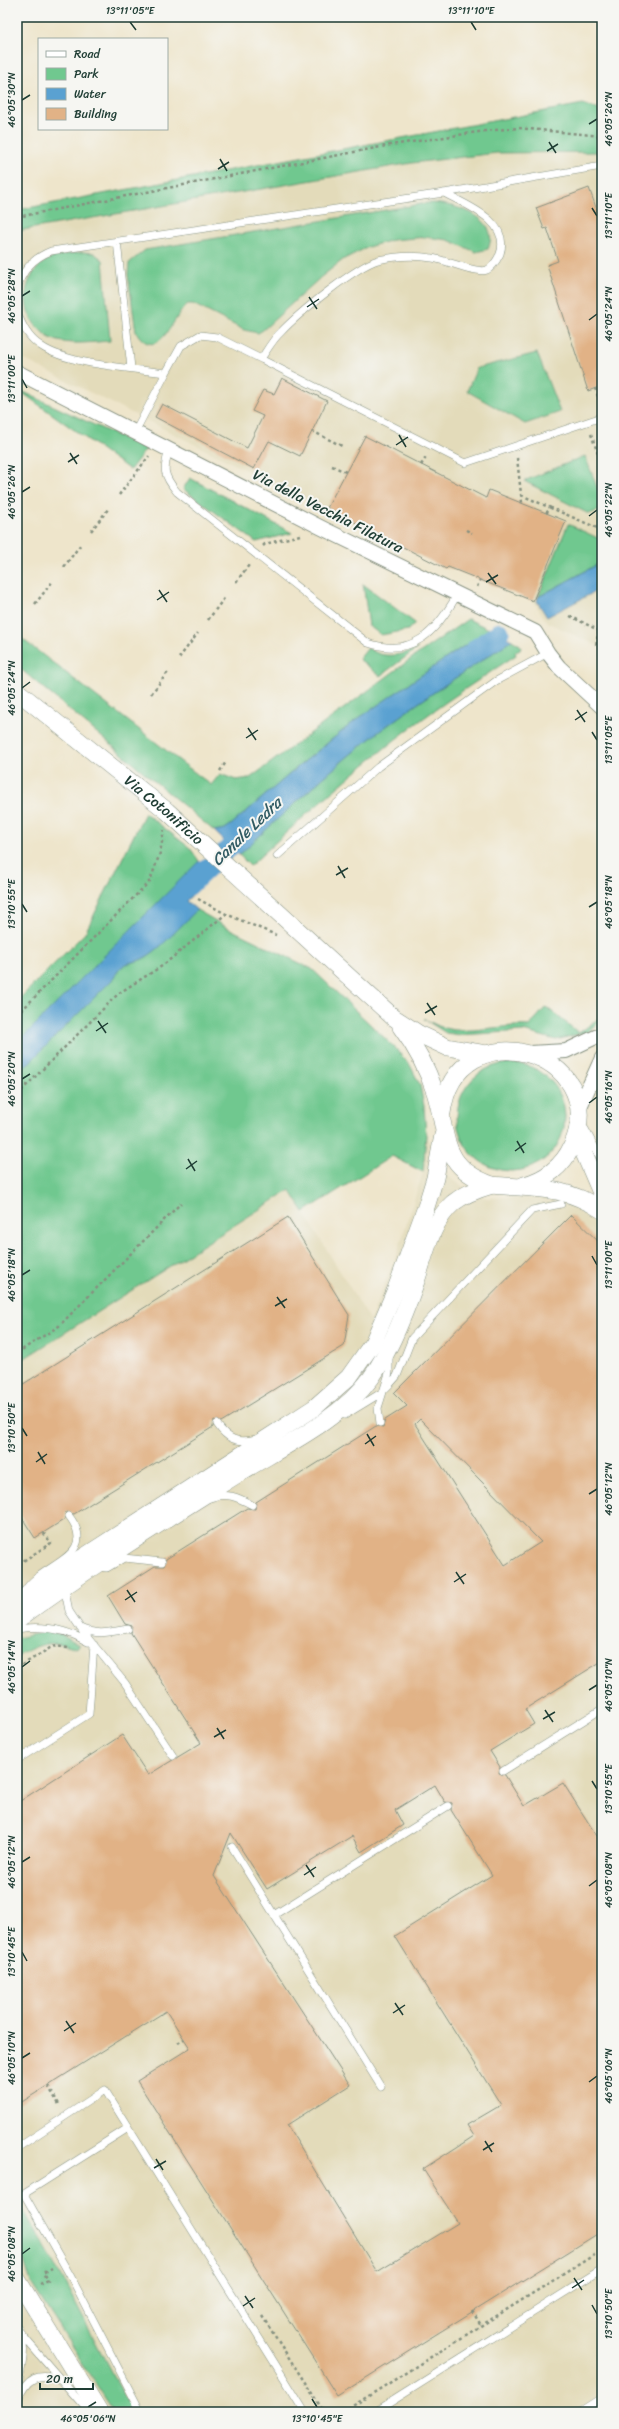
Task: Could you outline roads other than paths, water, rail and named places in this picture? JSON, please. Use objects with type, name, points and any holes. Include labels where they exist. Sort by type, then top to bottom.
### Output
[{"type":"street","name":"Via della Vecchia Filatura","points":[[17,372],[324,529],[534,632],[548,653],[602,707]]},
{"type":"street","name":"Via Cotonificio","points":[[17,691],[167,811],[393,1017],[411,1040],[422,1058],[435,1092],[441,1117],[443,1135],[447,1147],[461,1167],[481,1181],[492,1185],[563,1191],[587,1200],[602,1210]]},
{"type":"street","name":"Via Cotonificio","points":[[393,1017],[420,1034],[447,1047],[487,1054]]},
{"type":"street","points":[[530,1053],[566,1051],[602,1034]]},
{"type":"street","name":"Via Cotonificio","points":[[441,1117],[447,1090],[454,1078],[464,1068],[487,1054],[508,1050],[530,1053],[551,1064],[567,1081],[574,1095],[584,1153],[602,1195]]},
{"type":"street","points":[[578,1118],[602,1058]]},
{"type":"street","name":"Via Cotonificio","points":[[512,1187],[532,1183],[551,1173],[569,1153],[578,1118]]},
{"type":"street","points":[[18,1602],[56,1575],[314,1408],[349,1377],[373,1343],[396,1288],[436,1178],[443,1135]]},
{"type":"street","points":[[17,1620],[71,1582],[159,1524],[326,1419],[353,1399],[371,1378],[389,1344],[407,1306],[434,1228],[444,1212],[462,1197],[492,1185]]},
{"type":"street","points":[[24,2283],[99,2412]]},
{"type":"lane","points":[[17,289],[26,268],[38,256],[64,248],[444,193],[602,166]]},
{"type":"lane","points":[[261,358],[280,332],[346,278],[377,261],[407,256],[428,257],[449,261],[476,272],[489,270],[500,252],[500,236],[497,229],[485,215],[444,193]]},
{"type":"lane","points":[[117,241],[131,368]]},
{"type":"lane","points":[[17,312],[32,339],[50,352],[95,363],[166,374]]},
{"type":"lane","points":[[135,432],[181,346],[200,335],[217,337],[261,358],[465,463],[602,417]]},
{"type":"lane","points":[[163,446],[164,467],[168,480],[177,492],[368,643],[381,647],[398,648],[417,641],[441,620],[457,595]]},
{"type":"lane","points":[[277,856],[378,767],[496,681],[548,653]]},
{"type":"lane","points":[[578,1118],[602,1161]]},
{"type":"lane","points":[[272,1453],[284,1451],[381,1393],[397,1376],[412,1338],[532,1210],[561,1204]]},
{"type":"lane","points":[[380,1423],[378,1408],[381,1393],[389,1373],[389,1344],[412,1338]]},
{"type":"lane","points":[[217,1424],[229,1438],[246,1442],[268,1434],[314,1408]]},
{"type":"lane","points":[[159,1524],[172,1521],[215,1496],[234,1496],[252,1505]]},
{"type":"lane","points":[[18,1602],[32,1581],[65,1558],[77,1546],[78,1529],[69,1516]]},
{"type":"lane","points":[[95,1567],[107,1568],[124,1558],[162,1562]]},
{"type":"lane","points":[[71,1582],[66,1596],[67,1604],[79,1627],[125,1683],[173,1756]]},
{"type":"lane","points":[[79,1627],[100,1634],[128,1629]]},
{"type":"lane","points":[[17,1629],[51,1628],[67,1632],[94,1645]]},
{"type":"lane","points":[[17,1760],[89,1714],[94,1645]]},
{"type":"lane","points":[[503,1771],[602,1709]]},
{"type":"lane","points":[[274,1915],[448,1806]]},
{"type":"lane","points":[[232,1847],[381,2086]]},
{"type":"lane","points":[[17,2148],[105,2090],[305,2412]]},
{"type":"lane","points":[[128,2128],[24,2194],[63,2263],[141,2412]]},
{"type":"lane","points":[[17,2265],[24,2283]]},
{"type":"lane","points":[[375,2412],[602,2269]]},
{"type":"lane","points":[[17,2327],[22,2335],[89,2412]]},
{"type":"lane","points":[[17,2391],[23,2359],[22,2335]]},
{"type":"lane","points":[[17,2401],[26,2384],[40,2376],[49,2376],[62,2380]]},
{"type":"lane","points":[[580,2412],[602,2398]]},
{"type":"water","points":[[602,562],[602,588],[547,617],[537,601],[538,597]]},
{"type":"water","points":[[489,629],[512,640],[418,703],[363,744],[316,784],[239,855],[214,831],[225,829],[232,824],[299,766],[356,720]]},
{"type":"water","points":[[199,861],[213,875],[186,901],[197,910],[152,953],[141,960],[128,963],[121,968],[114,978],[17,1075],[17,1043]]},
{"type":"waterway","name":"Canale Ledra","points":[[476,648],[500,632]]},
{"type":"waterway","name":"Canale Ledra","points":[[189,886],[249,829]]}]
